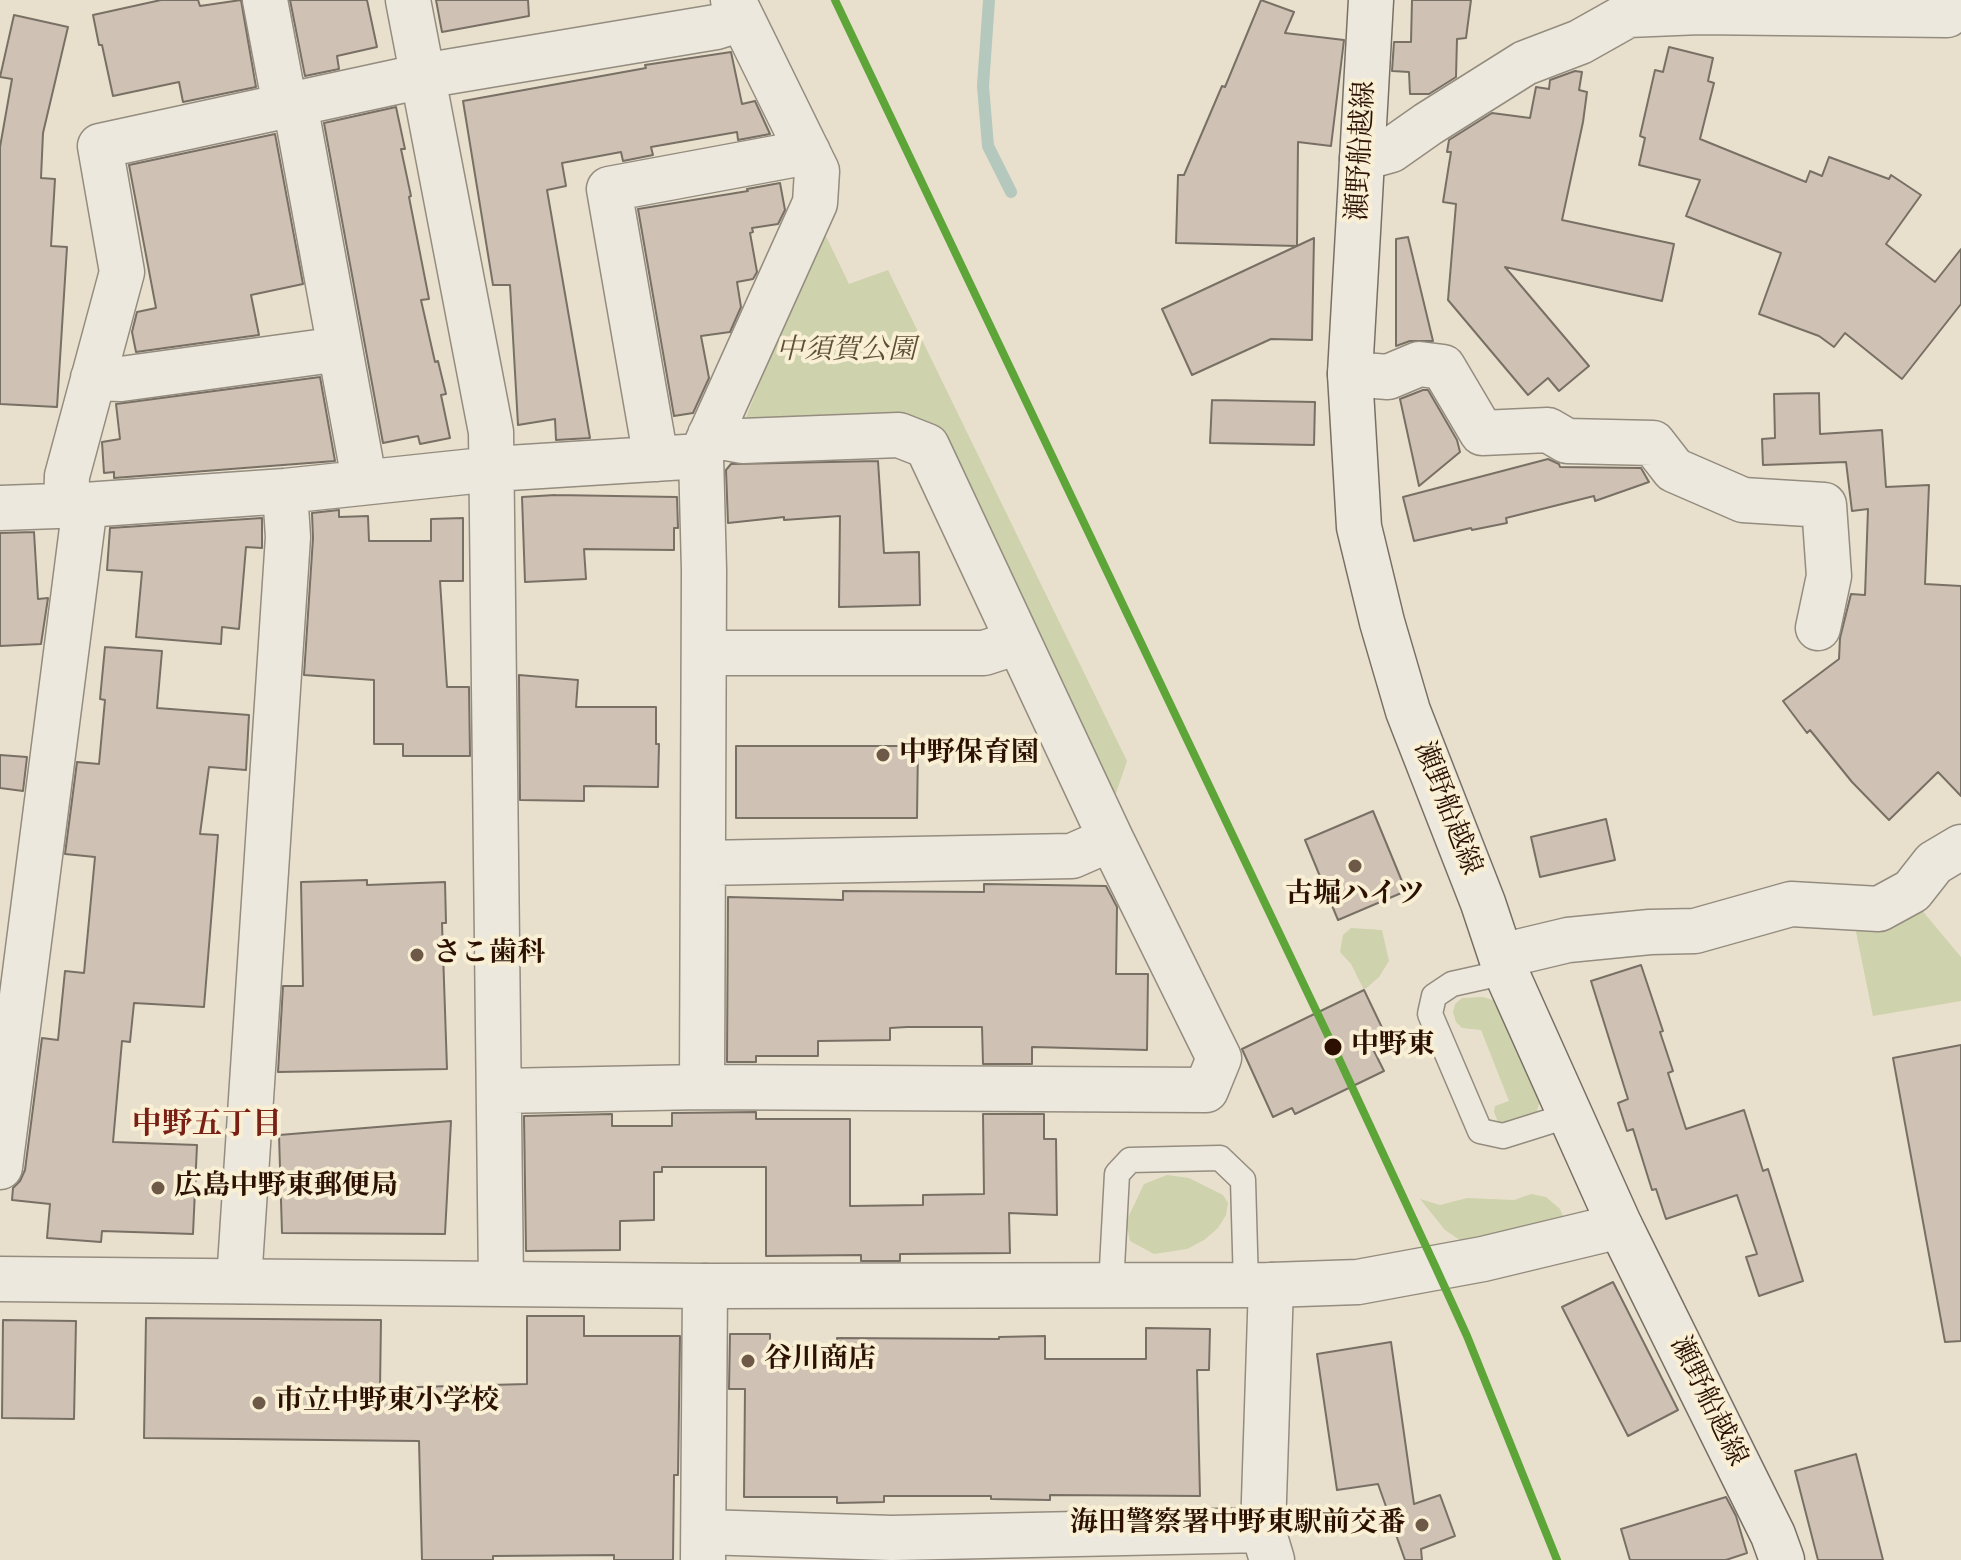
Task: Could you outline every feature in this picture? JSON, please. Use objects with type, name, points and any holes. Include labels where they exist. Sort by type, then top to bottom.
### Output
[{"type":"street","points":[[265,0],[340,349],[361,463],[360,483]]},
{"type":"street","points":[[408,0],[491,432],[501,1283]]},
{"type":"street","name":"瀬野船越線","points":[[1371,0],[1350,374],[1359,527],[1382,622],[1408,711],[1504,964],[1620,1226],[1773,1535],[1782,1560]]},
{"type":"street","points":[[1362,158],[1391,150],[1525,63],[1580,42],[1628,8],[1700,12],[1947,15]]},
{"type":"street","points":[[0,1167],[76,505],[67,476],[122,272],[100,146],[423,76],[716,27],[737,10],[817,171],[815,203],[706,445],[702,1087]]},
{"type":"street","points":[[656,459],[609,189],[808,152]]},
{"type":"street","points":[[93,378],[121,379],[340,349]]},
{"type":"street","points":[[1350,374],[1388,377],[1419,364],[1443,367],[1482,433],[1548,430],[1567,441],[1653,443],[1674,470],[1743,500],[1824,505],[1829,576],[1818,628]]},
{"type":"street","points":[[0,508],[285,491],[493,469],[656,459],[706,445],[742,441],[899,435],[927,446],[1111,839],[1219,1058],[1206,1090],[702,1087],[500,1091]]},
{"type":"street","points":[[239,1281],[288,537],[285,491]]},
{"type":"street","points":[[704,653],[984,653],[1018,642]]},
{"type":"street","points":[[703,863],[1072,856],[1111,839]]},
{"type":"street","points":[[1504,964],[1568,940],[1695,931],[1791,904],[1879,909],[1912,891],[1934,863],[1961,847]]},
{"type":"street","points":[[0,1279],[705,1286],[1111,1286],[1358,1282],[1483,1259],[1620,1226]]},
{"type":"street","points":[[705,1286],[704,1546],[892,1549],[1267,1545],[1258,1285]]},
{"type":"lane","points":[[1504,964],[1452,984],[1434,996],[1430,1014],[1480,1131],[1503,1136],[1570,1115]]},
{"type":"lane","points":[[1111,1286],[1117,1174],[1130,1160],[1220,1158],[1243,1180],[1258,1285]]},
{"type":"green space","name":"中須賀公園","points":[[822,228],[849,284],[888,270],[1127,761],[1114,799],[929,424],[911,415],[757,428],[746,417]]},
{"type":"green space","points":[[1915,902],[1961,957],[1961,1001],[1873,1016],[1855,927]]},
{"type":"green space","points":[[1351,928],[1382,930],[1389,961],[1379,977],[1364,990],[1351,964],[1340,952],[1343,935]]},
{"type":"green space","points":[[1483,997],[1496,1001],[1540,1100],[1535,1118],[1507,1125],[1498,1122],[1495,1106],[1509,1101],[1481,1030],[1462,1028],[1453,1012],[1455,1004],[1462,998]]},
{"type":"green space","points":[[1167,1175],[1189,1178],[1223,1195],[1228,1203],[1226,1215],[1218,1228],[1204,1240],[1187,1249],[1154,1254],[1130,1241],[1126,1222],[1144,1184]]},
{"type":"green space","points":[[1531,1194],[1546,1197],[1560,1209],[1565,1221],[1461,1241],[1445,1230],[1420,1199],[1440,1205],[1467,1198],[1514,1200]]},
{"type":"building","points":[[161,0],[198,0],[200,6],[241,0],[256,87],[183,102],[179,82],[113,96],[93,15]]},
{"type":"building","points":[[290,0],[367,0],[377,47],[337,56],[339,69],[305,76]]},
{"type":"building","points":[[436,0],[528,0],[529,16],[442,32]]},
{"type":"building","points":[[1261,0],[1294,12],[1285,33],[1344,40],[1331,146],[1298,142],[1297,246],[1176,243],[1178,175],[1184,175]]},
{"type":"building","points":[[1412,0],[1471,0],[1466,38],[1457,39],[1456,77],[1429,94],[1410,94],[1409,72],[1392,71],[1394,42],[1411,42]]},
{"type":"building","points":[[14,15],[68,27],[43,133],[41,178],[55,179],[51,246],[67,247],[57,407],[0,404],[0,147],[12,79],[0,77]]},
{"type":"building","points":[[1669,47],[1713,58],[1708,81],[1714,83],[1700,139],[1806,182],[1810,171],[1822,176],[1829,157],[1889,179],[1891,175],[1921,195],[1886,244],[1935,282],[1961,249],[1961,304],[1902,379],[1845,333],[1834,347],[1819,336],[1759,314],[1781,253],[1686,216],[1700,180],[1639,165],[1645,138],[1640,136],[1655,70],[1663,72]]},
{"type":"building","points":[[731,52],[742,104],[755,101],[770,134],[738,140],[737,132],[651,147],[653,155],[623,161],[621,152],[562,163],[566,186],[547,190],[590,438],[556,440],[555,419],[518,425],[510,285],[493,285],[463,101],[646,68],[645,65]]},
{"type":"building","points":[[1575,71],[1582,72],[1579,90],[1587,92],[1562,220],[1674,244],[1662,301],[1505,267],[1589,366],[1559,391],[1548,378],[1528,395],[1448,300],[1456,204],[1443,202],[1451,152],[1447,152],[1449,140],[1492,113],[1530,118],[1536,87],[1549,89],[1550,80]]},
{"type":"building","points":[[396,107],[405,149],[401,149],[409,197],[429,299],[421,300],[435,362],[438,361],[446,394],[441,395],[450,438],[420,444],[418,436],[383,443],[324,123]]},
{"type":"building","points":[[275,134],[303,284],[251,295],[259,335],[136,352],[132,332],[137,312],[156,308],[129,165]]},
{"type":"building","points":[[780,183],[785,210],[778,224],[752,228],[753,232],[750,233],[757,272],[753,279],[737,282],[741,307],[730,332],[701,336],[709,378],[693,413],[674,416],[638,209]]},
{"type":"building","points":[[1408,237],[1433,341],[1410,341],[1396,346],[1396,239]]},
{"type":"building","points":[[1314,238],[1312,340],[1271,339],[1192,375],[1162,309]]},
{"type":"building","points":[[320,377],[335,461],[114,478],[114,472],[104,473],[102,442],[120,439],[116,404]]},
{"type":"building","points":[[1428,390],[1457,440],[1460,452],[1419,486],[1400,399]]},
{"type":"building","points":[[1819,393],[1820,434],[1882,430],[1886,487],[1929,485],[1925,584],[1961,586],[1961,796],[1938,772],[1889,820],[1852,782],[1810,730],[1807,733],[1783,701],[1839,659],[1840,638],[1851,594],[1865,595],[1868,509],[1852,511],[1846,462],[1763,465],[1762,439],[1775,438],[1774,394]]},
{"type":"building","points":[[1212,400],[1315,402],[1314,445],[1210,443]]},
{"type":"building","points":[[1548,459],[1560,467],[1641,468],[1649,482],[1595,501],[1594,496],[1506,518],[1507,523],[1414,541],[1403,497]]},
{"type":"building","points":[[878,461],[884,553],[919,552],[920,605],[839,607],[840,516],[784,520],[784,517],[728,523],[726,470],[731,464]]},
{"type":"building","points":[[522,497],[677,497],[678,528],[674,528],[674,550],[584,549],[586,579],[525,582]]},
{"type":"building","points":[[339,510],[339,517],[368,516],[369,541],[431,541],[431,519],[463,518],[463,581],[440,581],[447,687],[469,687],[470,756],[403,756],[403,744],[374,744],[374,680],[304,675],[312,513]]},
{"type":"building","points":[[262,518],[262,548],[246,547],[239,629],[222,627],[221,644],[136,637],[142,572],[107,570],[110,528]]},
{"type":"building","points":[[34,532],[38,599],[48,598],[41,644],[0,646],[0,533]]},
{"type":"building","points":[[105,647],[162,651],[157,708],[249,715],[246,770],[209,767],[200,834],[218,835],[204,1007],[134,1003],[130,1042],[122,1041],[113,1142],[197,1145],[193,1234],[102,1231],[101,1242],[47,1238],[50,1204],[12,1200],[13,1188],[25,1170],[42,1038],[58,1040],[65,971],[84,973],[95,857],[65,854],[77,762],[99,764],[105,700],[100,699]]},
{"type":"building","points":[[519,675],[578,680],[576,707],[656,707],[658,787],[584,786],[584,801],[520,800]]},
{"type":"building","points":[[736,746],[918,746],[917,818],[736,818]]},
{"type":"building","points":[[0,755],[27,757],[23,791],[0,788]]},
{"type":"building","name":"古堀ハイツ","points":[[1373,811],[1406,891],[1338,920],[1305,840]]},
{"type":"building","points":[[1606,819],[1615,860],[1540,877],[1531,837]]},
{"type":"building","points":[[367,880],[367,885],[445,882],[446,923],[442,923],[447,1069],[278,1072],[283,986],[303,986],[301,882]]},
{"type":"building","points":[[984,884],[1106,886],[1117,907],[1116,974],[1148,974],[1147,1050],[1032,1047],[1032,1064],[983,1064],[982,1027],[907,1027],[890,1028],[890,1040],[818,1041],[818,1056],[756,1056],[756,1062],[727,1062],[728,897],[843,900],[843,891],[984,892]]},
{"type":"building","points":[[1641,965],[1663,1031],[1660,1032],[1673,1071],[1668,1073],[1686,1129],[1744,1110],[1763,1171],[1768,1169],[1803,1281],[1759,1296],[1746,1257],[1757,1254],[1737,1195],[1666,1219],[1656,1189],[1652,1190],[1633,1129],[1627,1131],[1618,1103],[1628,1099],[1591,981]]},
{"type":"building","points":[[1364,990],[1387,1038],[1371,1045],[1384,1071],[1295,1114],[1292,1108],[1273,1117],[1242,1049]]},
{"type":"building","points":[[1961,1045],[1961,1341],[1945,1342],[1893,1058]]},
{"type":"building","points":[[756,1112],[756,1119],[850,1119],[850,1206],[923,1205],[923,1195],[984,1194],[983,1114],[1044,1114],[1044,1139],[1056,1139],[1057,1215],[1009,1213],[1010,1253],[900,1254],[900,1261],[861,1261],[861,1255],[766,1256],[766,1167],[662,1167],[662,1172],[654,1172],[654,1220],[620,1221],[620,1250],[526,1251],[524,1116],[612,1114],[612,1126],[672,1126],[672,1113]]},
{"type":"building","points":[[451,1121],[445,1234],[282,1233],[279,1135]]},
{"type":"building","points":[[1613,1282],[1678,1410],[1628,1436],[1562,1307]]},
{"type":"building","points":[[527,1316],[584,1316],[584,1336],[680,1336],[673,1560],[614,1560],[614,1555],[422,1560],[419,1441],[144,1438],[146,1318],[381,1320],[380,1388],[527,1384]]},
{"type":"building","points":[[3,1320],[76,1321],[74,1419],[2,1418]]},
{"type":"building","points":[[1146,1328],[1210,1329],[1209,1370],[1197,1370],[1200,1496],[1050,1495],[1050,1500],[991,1499],[991,1496],[884,1496],[884,1502],[837,1503],[837,1497],[744,1497],[745,1389],[729,1389],[730,1334],[770,1334],[770,1347],[837,1347],[837,1338],[999,1339],[1045,1336],[1045,1359],[1146,1359]]},
{"type":"building","points":[[1391,1342],[1414,1504],[1440,1495],[1455,1536],[1421,1549],[1422,1560],[1405,1560],[1378,1484],[1337,1490],[1317,1354]]},
{"type":"building","points":[[1856,1454],[1883,1560],[1818,1560],[1795,1471]]},
{"type":"building","points":[[1726,1497],[1736,1516],[1747,1553],[1726,1560],[1630,1560],[1621,1529]]},
{"type":"waterway","points":[[989,0],[983,86],[988,146],[1011,192]]},
{"type":"transit line","points":[[835,0],[1436,1268],[1467,1336],[1557,1560]]},
{"type":"place","name":"中野保育園","points":[[883,755]]},
{"type":"place","name":"古堀ハイツ","points":[[1355,866]]},
{"type":"place","name":"さこ歯科","points":[[417,955]]},
{"type":"place","name":"中野東","points":[[1333,1047]]},
{"type":"place","name":"広島中野東郵便局","points":[[158,1188]]},
{"type":"place","name":"谷川商店","points":[[748,1361]]},
{"type":"place","name":"市立中野東小学校","points":[[259,1403]]},
{"type":"place","name":"海田警察署中野東駅前交番","points":[[1422,1525]]},
{"type":"district","name":"中野五丁目","points":[[207,1127]]}]
